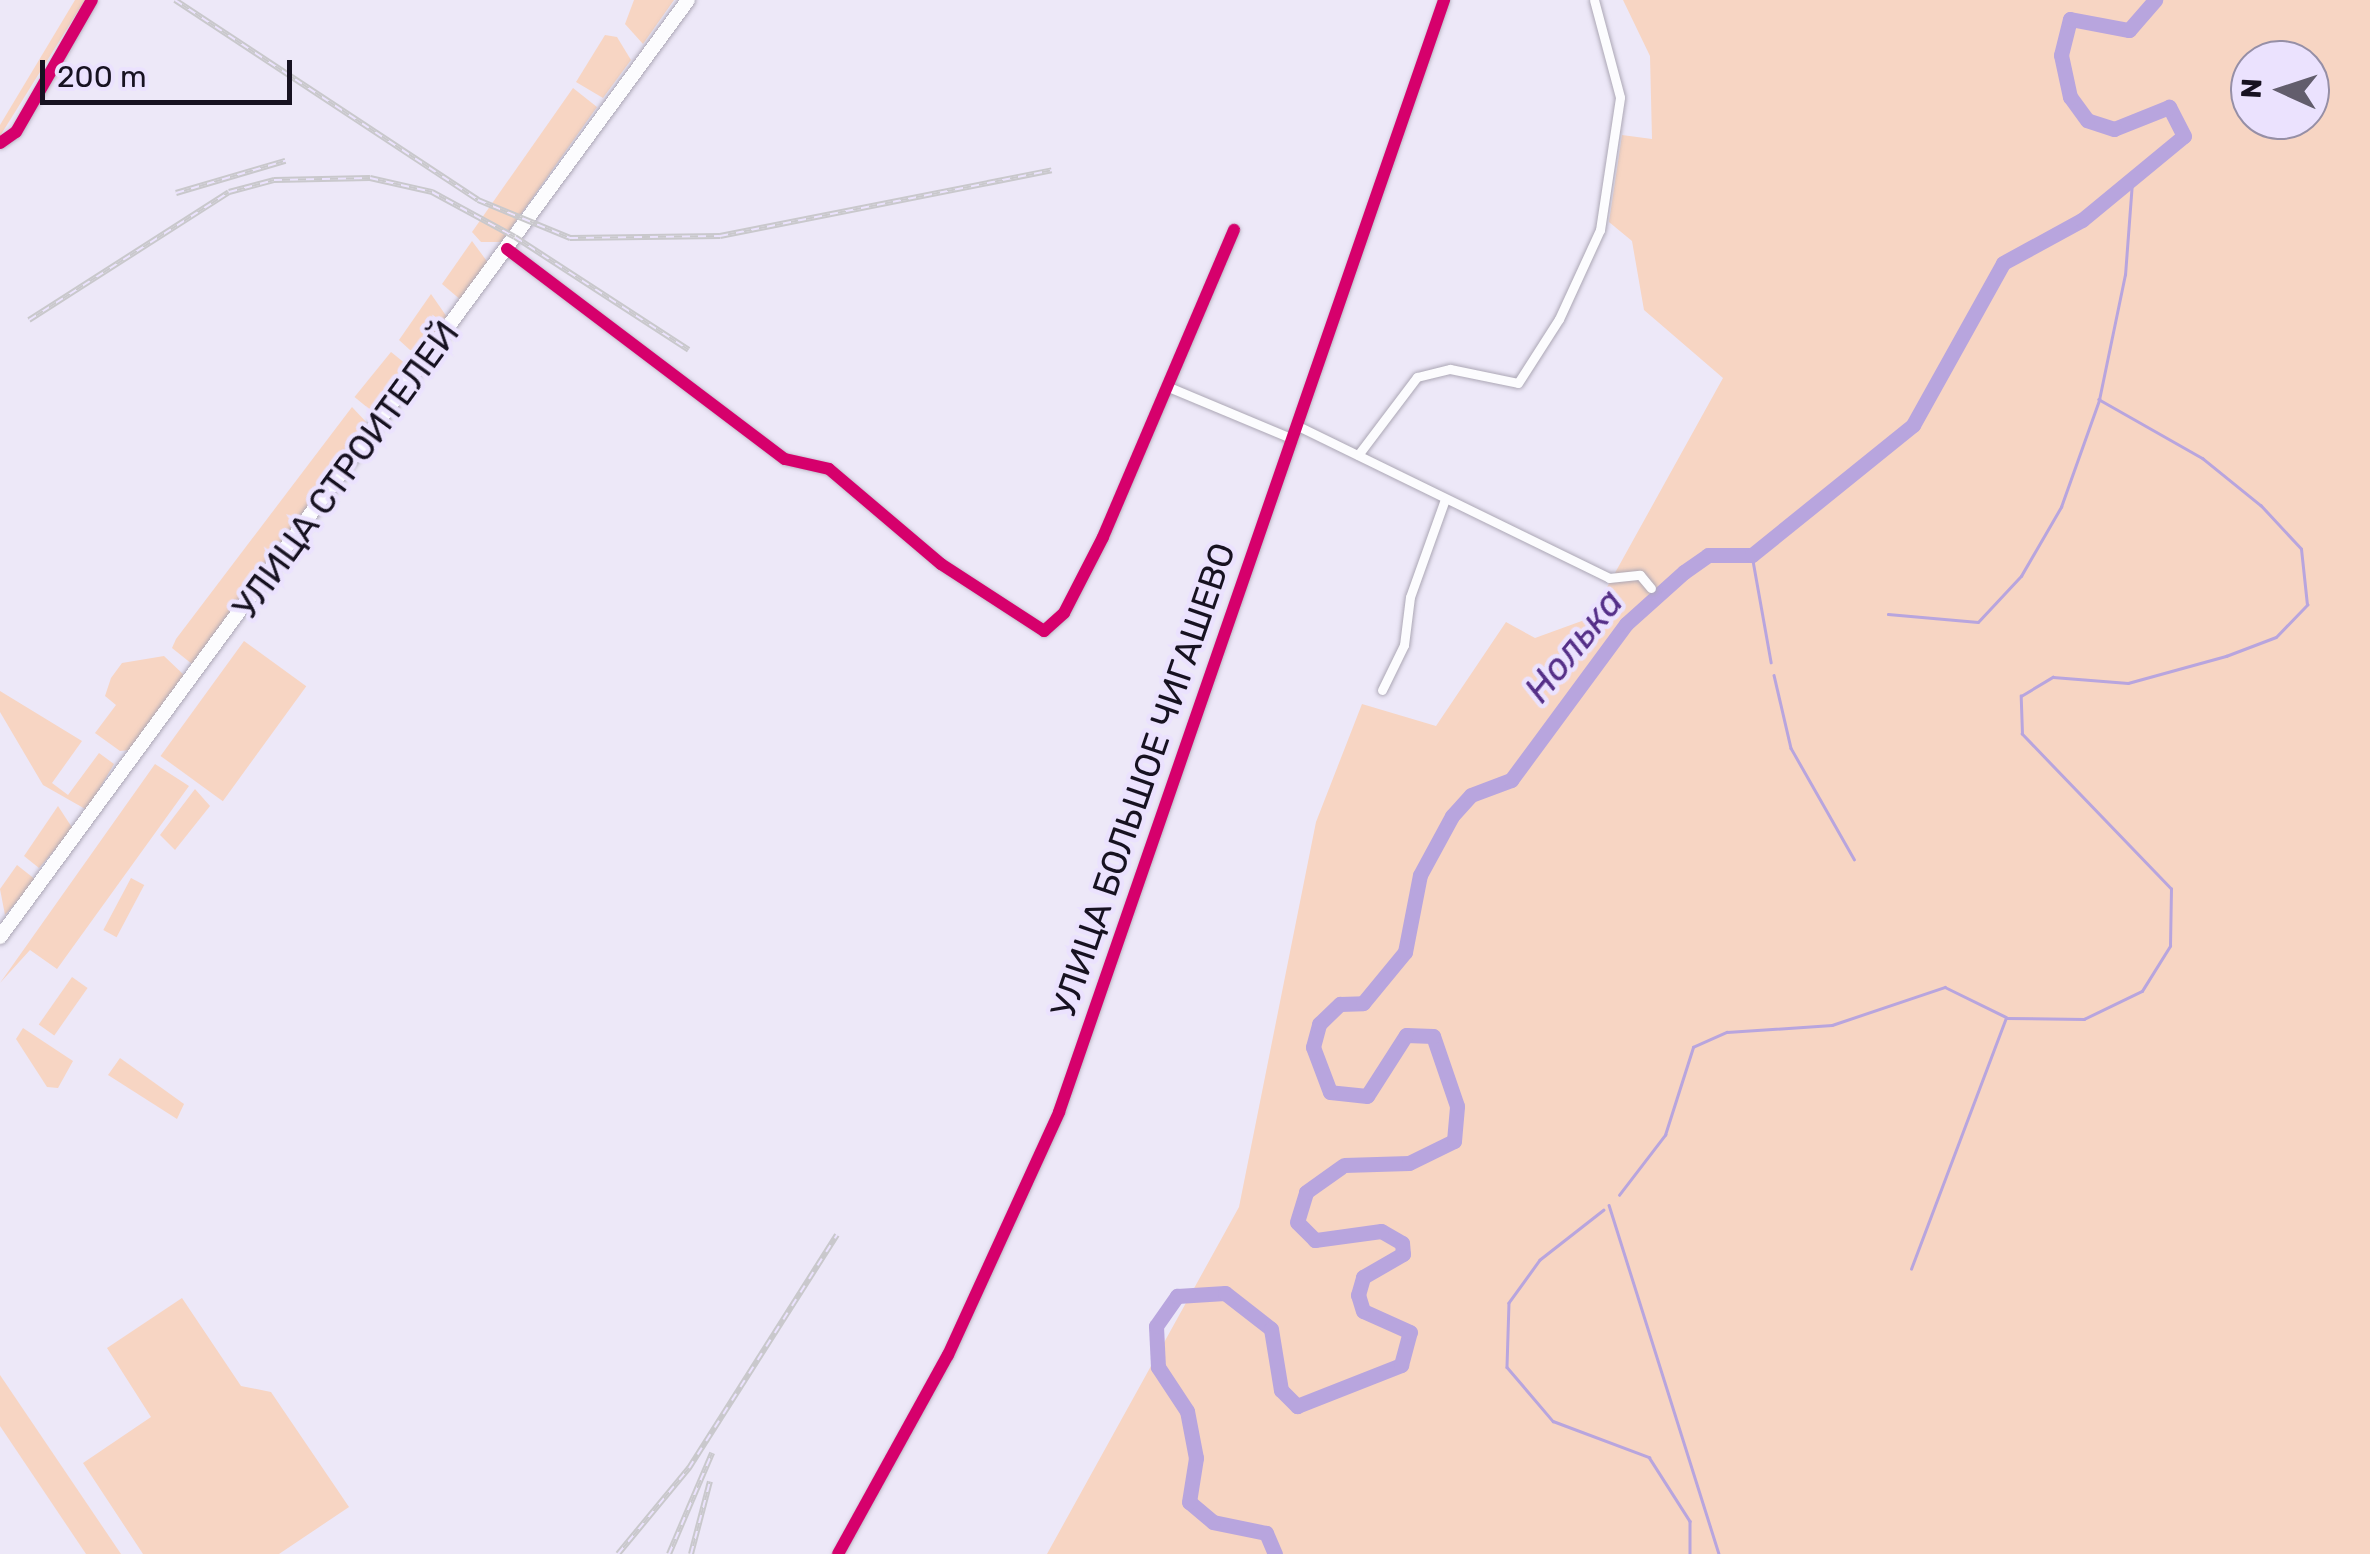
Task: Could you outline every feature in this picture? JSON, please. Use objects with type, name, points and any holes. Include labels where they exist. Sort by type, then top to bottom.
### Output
[{"type":"main road","name":"УЛИЦА СТРОИТЕЛЕЙ","points":[[0,937],[687,1]]},
{"type":"street","points":[[0,143],[16,132],[92,0]]},
{"type":"street","name":"УЛИЦА БОЛЬШОЕ ЧИГАШЕВО","points":[[838,1554],[948,1355],[1059,1112],[1444,0]]},
{"type":"street","points":[[1358,455],[1416,377],[1450,369],[1518,382],[1559,319],[1600,230],[1620,97],[1594,0]]},
{"type":"street","points":[[507,249],[785,459],[829,469],[1036,630],[1064,613],[1171,388],[1234,230]]},
{"type":"street","points":[[1171,388],[1293,440]]},
{"type":"street","points":[[1298,426],[1609,578],[1640,575],[1651,588]]},
{"type":"street","points":[[1382,690],[1404,645],[1410,598],[1445,499]]},
{"type":"shaded area","points":[[75,0],[85,0],[0,136],[0,125]]},
{"type":"shaded area","points":[[634,0],[674,0],[643,44],[625,24]]},
{"type":"shaded area","points":[[1623,0],[2370,0],[2370,1554],[1047,1554],[1239,1207],[1316,822],[1362,704],[1436,726],[1506,622],[1535,638],[1590,618],[1723,378],[1644,310],[1632,241],[1609,222],[1622,135],[1652,139],[1650,56]]},
{"type":"shaded area","points":[[605,35],[617,37],[631,60],[603,98],[576,82]]},
{"type":"shaded area","points":[[573,88],[597,107],[501,242],[481,242],[472,232]]},
{"type":"shaded area","points":[[472,241],[489,264],[462,301],[442,284]]},
{"type":"shaded area","points":[[431,294],[447,317],[423,351],[410,350],[399,340]]},
{"type":"shaded area","points":[[391,352],[411,368],[375,413],[354,397]]},
{"type":"shaded area","points":[[352,407],[368,424],[192,664],[172,648],[176,639]]},
{"type":"shaded area","points":[[244,641],[306,686],[223,801],[161,756]]},
{"type":"shaded area","points":[[164,656],[184,675],[131,750],[120,751],[95,733],[116,705],[105,696],[111,678],[122,663]]},
{"type":"shaded area","points":[[0,691],[82,741],[52,783],[68,795],[99,753],[114,764],[87,810],[43,785],[0,712]]},
{"type":"shaded area","points":[[155,764],[189,786],[57,969],[30,950],[0,983]]},
{"type":"shaded area","points":[[195,789],[210,806],[175,850],[160,835]]},
{"type":"shaded area","points":[[58,806],[73,829],[39,868],[24,856]]},
{"type":"shaded area","points":[[17,865],[36,880],[5,915],[0,889]]},
{"type":"shaded area","points":[[131,878],[144,885],[117,937],[103,930]]},
{"type":"shaded area","points":[[72,977],[88,988],[54,1035],[39,1025]]},
{"type":"shaded area","points":[[23,1028],[73,1061],[58,1088],[47,1087],[16,1039]]},
{"type":"shaded area","points":[[120,1058],[184,1104],[177,1119],[108,1075]]},
{"type":"shaded area","points":[[182,1298],[241,1386],[271,1392],[349,1507],[279,1554],[143,1554],[83,1463],[151,1417],[107,1348]]},
{"type":"shaded area","points":[[0,1375],[121,1554],[86,1554],[0,1426]]},
{"type":"waterway","name":"Нолька","points":[[1344,1165],[1409,1163],[1454,1141],[1457,1106],[1433,1036],[1406,1035],[1367,1096],[1330,1092],[1313,1047],[1319,1024],[1340,1004],[1363,1003],[1405,952],[1420,875],[1452,816],[1471,795],[1511,780],[1626,624],[1684,572],[1708,555],[1752,555],[1913,425],[2003,263],[2082,220],[2184,136],[2169,107],[2114,129],[2087,120],[2070,97],[2061,55],[2070,19],[2129,30],[2155,0]]},
{"type":"waterway","points":[[1888,614],[1978,622],[2021,576],[2061,507],[2099,400],[2125,275],[2132,182]]},
{"type":"waterway","points":[[1911,1269],[2006,1018],[2084,1019],[2142,991],[2170,946],[2171,889],[2022,734],[2021,696],[2053,677],[2128,683],[2226,656],[2276,637],[2307,605],[2301,549],[2261,506],[2203,459],[2099,400]]},
{"type":"waterway","points":[[1752,555],[1771,662]]},
{"type":"waterway","points":[[1774,675],[1791,748],[1854,859]]},
{"type":"waterway","points":[[1619,1195],[1665,1135],[1693,1047],[1727,1032],[1832,1025],[1945,987],[2006,1017]]},
{"type":"waterway","name":"Нолька","points":[[1275,1554],[1266,1533],[1213,1522],[1189,1502],[1196,1458],[1187,1411],[1158,1367],[1156,1326],[1177,1296],[1225,1293],[1271,1329],[1281,1390],[1297,1406],[1401,1365],[1410,1332],[1363,1311],[1358,1295],[1363,1277],[1403,1254],[1402,1243],[1381,1231],[1315,1240],[1297,1222],[1306,1192],[1341,1167]]},
{"type":"waterway","points":[[1609,1205],[1719,1554]]},
{"type":"waterway","points":[[1604,1210],[1540,1260],[1509,1303],[1507,1367],[1553,1421],[1649,1457],[1690,1521],[1690,1554]]},
{"type":"railway","points":[[175,0],[478,200],[570,238],[720,236],[1052,170]]},
{"type":"railway","points":[[176,193],[285,161]]},
{"type":"railway","points":[[29,320],[229,192],[274,180],[370,178],[432,192],[515,237],[689,350]]},
{"type":"railway","points":[[618,1554],[689,1468],[837,1235]]},
{"type":"railway","points":[[669,1554],[712,1453]]},
{"type":"railway","points":[[691,1554],[710,1481]]},
{"type":"cycle path","points":[[0,143],[16,132],[92,0]]},
{"type":"cycle path","points":[[838,1554],[948,1355],[1059,1112],[1444,0]]},
{"type":"cycle path","points":[[507,249],[785,459],[829,469],[941,564],[1044,631],[1064,613],[1103,537],[1234,230]]}]
